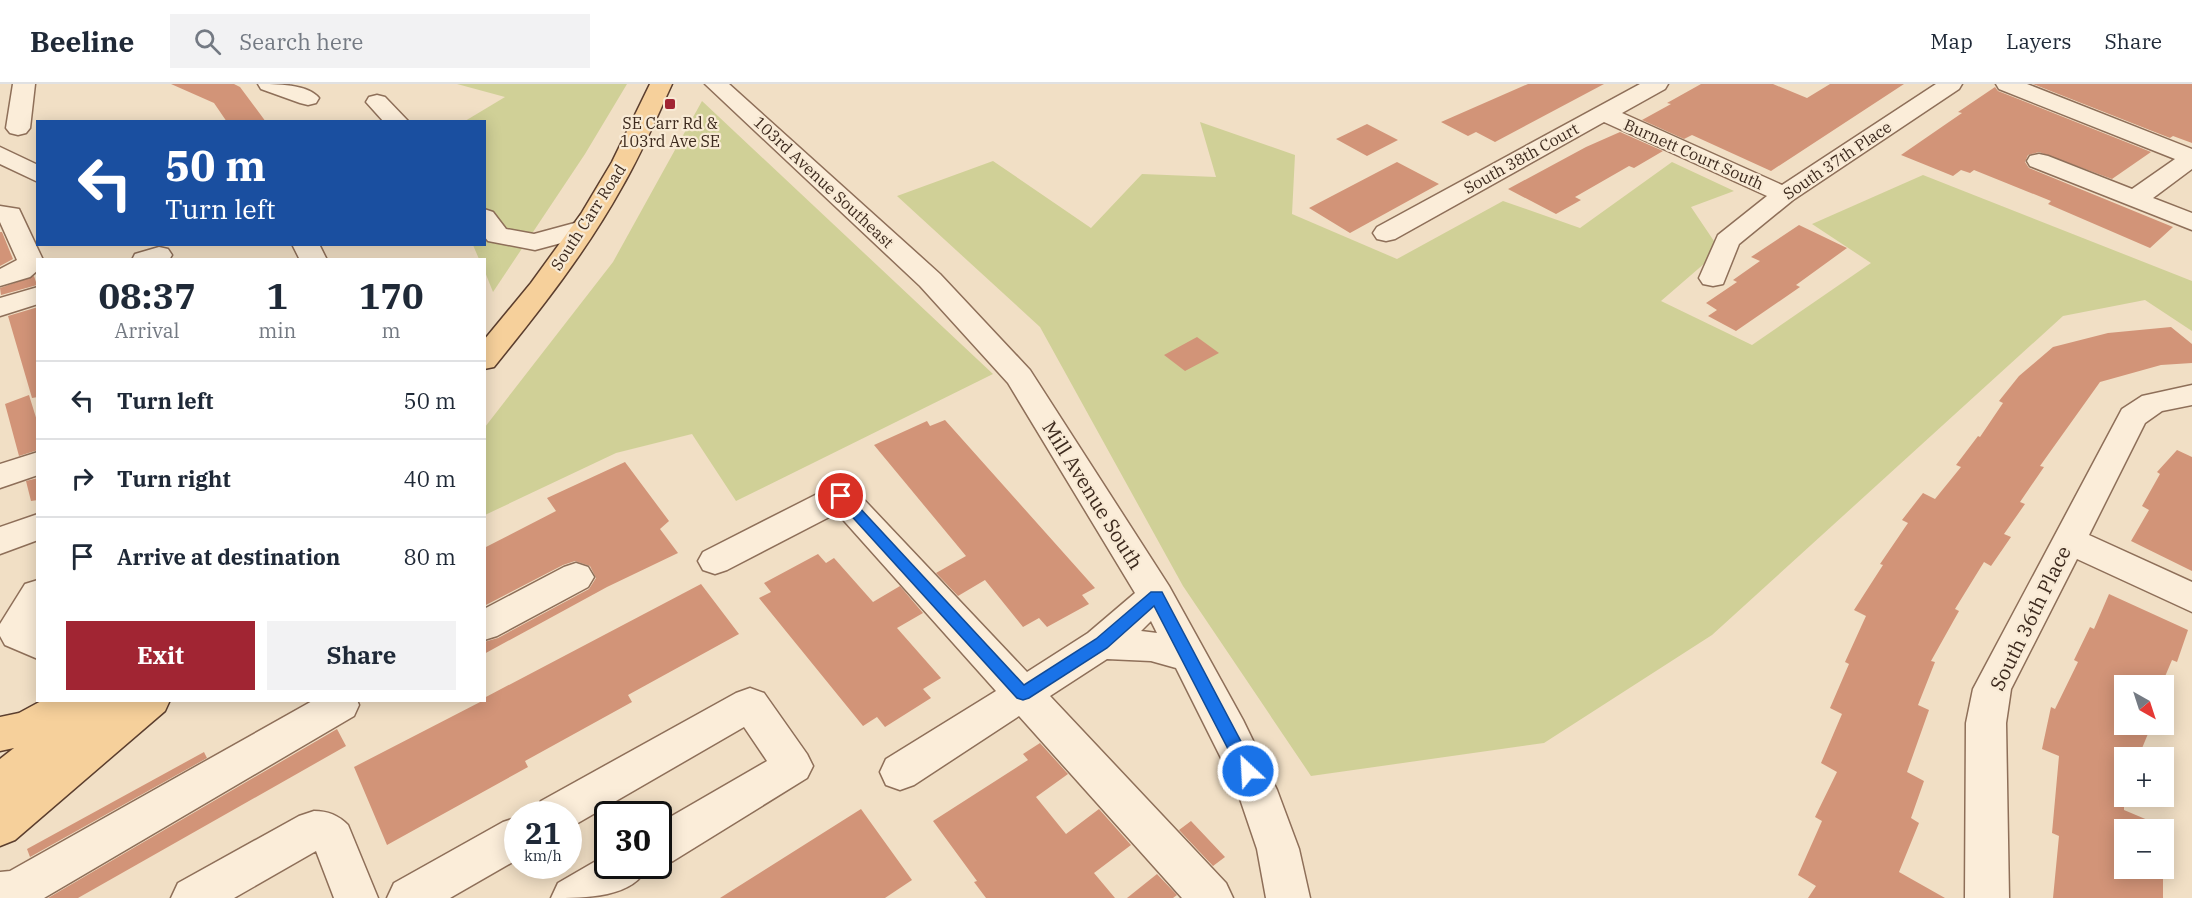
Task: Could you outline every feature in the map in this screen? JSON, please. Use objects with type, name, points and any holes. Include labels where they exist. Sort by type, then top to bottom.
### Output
[{"type":"main road","name":"South Carr Road","points":[[486,358],[546,284],[582,229],[624,163],[661,84]]},
{"type":"main road","points":[[0,734],[17,732],[52,717],[71,702]]},
{"type":"main road","points":[[0,783],[101,702]]},
{"type":"main road","points":[[0,826],[149,702]]},
{"type":"street","points":[[18,129],[24,84]]},
{"type":"street","points":[[269,84],[308,98]]},
{"type":"street","name":"103rd Avenue Southeast","points":[[716,84],[930,280]]},
{"type":"street","name":"South 38th Court","points":[[1386,233],[1657,84]]},
{"type":"street","name":"South 37th Place","points":[[1713,278],[1726,241],[1784,195],[1951,84]]},
{"type":"street","points":[[2007,84],[2192,158]]},
{"type":"street","points":[[377,102],[396,120]]},
{"type":"street","name":"Burnett Court South","points":[[1604,113],[1784,195]]},
{"type":"street","points":[[0,154],[36,174]]},
{"type":"street","points":[[2135,199],[2192,158]]},
{"type":"street","points":[[2038,161],[2192,222]]},
{"type":"street","points":[[0,214],[10,214],[31,262],[20,271],[0,278]]},
{"type":"street","points":[[486,220],[497,235],[535,242],[582,229]]},
{"type":"street","name":"Mill Avenue South","points":[[930,280],[1019,377],[1156,596],[1229,732],[1257,790],[1278,849],[1288,898]]},
{"type":"street","points":[[0,307],[36,296]]},
{"type":"street","name":"South 36th Place","points":[[1987,898],[1986,723],[1992,689],[2133,416],[2153,403],[2192,395]]},
{"type":"street","points":[[1,473],[36,464]]},
{"type":"street","points":[[715,561],[841,496],[1211,898]]},
{"type":"street","points":[[0,541],[36,527]]},
{"type":"street","points":[[2068,540],[2192,598]]},
{"type":"street","points":[[486,625],[576,577]]},
{"type":"street","points":[[36,596],[17,626],[18,636],[36,643]]},
{"type":"street","points":[[900,772],[1101,644],[1156,596]]},
{"type":"street","points":[[1101,644],[1151,646],[1189,657]]},
{"type":"street","points":[[0,893],[16,891],[342,702]]},
{"type":"street","points":[[579,801],[750,704],[793,766],[672,839]]},
{"type":"street","points":[[193,898],[314,830],[324,830],[333,839],[356,898]]},
{"type":"street","points":[[409,898],[504,844]]},
{"type":"street","points":[[573,898],[605,879]]},
{"type":"green space","points":[[457,84],[627,84],[585,154],[493,292],[486,274],[486,258],[479,258],[473,246],[486,246],[486,120],[467,120],[505,97]]},
{"type":"green space","points":[[702,101],[993,374],[736,501],[692,434],[616,453],[486,515],[486,426],[613,262]]},
{"type":"green space","points":[[1200,122],[1295,155],[1292,214],[1397,259],[1503,201],[1580,228],[1672,162],[1734,191],[1691,207],[1720,250],[1661,301],[1752,345],[1871,263],[1812,224],[1923,175],[2192,281],[2192,331],[2145,300],[2063,316],[1712,635],[1544,743],[1311,776],[1183,586],[1040,327],[897,196],[993,161],[1091,228],[1142,174],[1216,177]]},
{"type":"building","points":[[171,84],[234,84],[240,87],[265,120],[226,120],[214,103]]},
{"type":"building","points":[[1528,84],[1604,84],[1495,142],[1476,132],[1468,136],[1441,122]]},
{"type":"building","points":[[1701,84],[1773,84],[1807,98],[1830,84],[1904,84],[1771,171],[1692,135],[1684,139],[1642,120]]},
{"type":"building","points":[[2033,84],[2192,84],[2192,143],[2173,136],[2170,138]]},
{"type":"building","points":[[1995,87],[1998,91],[2151,152],[2112,179],[2039,152],[2028,155],[2025,162],[2029,168],[2173,227],[2150,248],[2048,204],[2051,201],[1974,170],[1970,173],[1961,170],[1953,176],[1901,155]]},
{"type":"building","points":[[1367,124],[1398,140],[1367,156],[1336,139]]},
{"type":"building","points":[[1620,132],[1663,151],[1634,168],[1629,166],[1575,197],[1581,200],[1556,214],[1508,189],[1586,147]]},
{"type":"building","points":[[1397,162],[1439,184],[1350,233],[1309,208]]},
{"type":"building","points":[[1799,225],[1847,248],[1796,285],[1800,287],[1736,331],[1708,316],[1717,310],[1706,303],[1737,282],[1733,280],[1760,261],[1751,257]]},
{"type":"building","points":[[0,232],[2,232],[13,259],[0,266]]},
{"type":"building","points":[[34,276],[36,282],[36,285],[1,295],[0,288]]},
{"type":"building","points":[[36,308],[36,397],[32,398],[8,316]]},
{"type":"building","points":[[2171,327],[2192,344],[2192,363],[2161,365],[2100,382],[2040,466],[2044,467],[2020,502],[2025,504],[2004,534],[2011,537],[1991,566],[1984,562],[1955,609],[1959,611],[1931,661],[1935,662],[1918,705],[1929,710],[1907,772],[1924,781],[1911,818],[1919,823],[1899,872],[1945,898],[1808,898],[1816,886],[1798,875],[1822,821],[1815,817],[1837,772],[1821,763],[1842,714],[1830,708],[1849,664],[1845,662],[1866,616],[1854,610],[1883,565],[1880,564],[1908,523],[1902,520],[1923,493],[1935,499],[1961,467],[1956,465],[1978,436],[1980,437],[2003,403],[1999,401],[2019,376],[2053,347],[2108,333]]},
{"type":"building","points":[[1197,337],[1219,353],[1185,371],[1164,355]]},
{"type":"building","points":[[29,395],[36,418],[36,451],[19,456],[5,404]]},
{"type":"building","points":[[945,420],[1095,588],[1082,595],[1089,604],[1047,627],[1039,618],[1023,627],[985,580],[958,596],[936,573],[966,556],[874,445],[927,421],[930,426]]},
{"type":"building","points":[[2177,450],[2192,457],[2192,571],[2131,541],[2149,510],[2142,506],[2160,474],[2157,472]]},
{"type":"building","points":[[625,462],[669,521],[660,529],[678,553],[607,587],[486,653],[486,641],[498,638],[589,589],[596,578],[590,566],[575,561],[486,605],[486,547],[556,511],[547,498]]},
{"type":"building","points":[[36,478],[36,500],[31,501],[26,481]]},
{"type":"building","points":[[818,554],[826,563],[834,558],[873,602],[900,586],[923,613],[897,628],[941,678],[923,689],[931,698],[885,727],[877,717],[863,726],[759,598],[771,592],[764,583]]},
{"type":"building","points":[[701,584],[739,634],[628,695],[632,702],[525,761],[528,767],[387,845],[354,767],[480,702],[486,702],[486,697]]},
{"type":"building","points":[[2109,594],[2188,630],[2177,662],[2172,660],[2166,675],[2114,675],[2114,735],[2147,735],[2143,747],[2114,747],[2114,807],[2124,807],[2124,810],[2145,819],[2114,819],[2114,879],[2163,879],[2163,898],[2053,898],[2059,836],[2052,833],[2059,756],[2042,749],[2051,707],[2055,709],[2078,662],[2074,660],[2090,627],[2094,629]]},
{"type":"building","points":[[337,729],[346,746],[78,898],[48,898]]},
{"type":"building","points":[[1040,743],[1068,774],[1036,797],[1066,834],[1099,809],[1131,845],[1094,873],[1115,898],[986,898],[974,882],[977,881],[933,821],[1028,760],[1023,754]]},
{"type":"building","points":[[204,752],[207,758],[30,857],[27,849]]},
{"type":"building","points":[[861,809],[912,880],[885,898],[720,898]]},
{"type":"building","points":[[1191,821],[1225,857],[1213,866],[1179,830]]},
{"type":"building","points":[[1157,874],[1177,895],[1173,898],[1127,898]]},
{"type":"place","name":"SE Carr Rd & 103rd Ave SE","points":[[670,104]]},
{"type":"route","points":[[841,496],[1023,694],[1101,644],[1156,596],[1248,771]]}]
